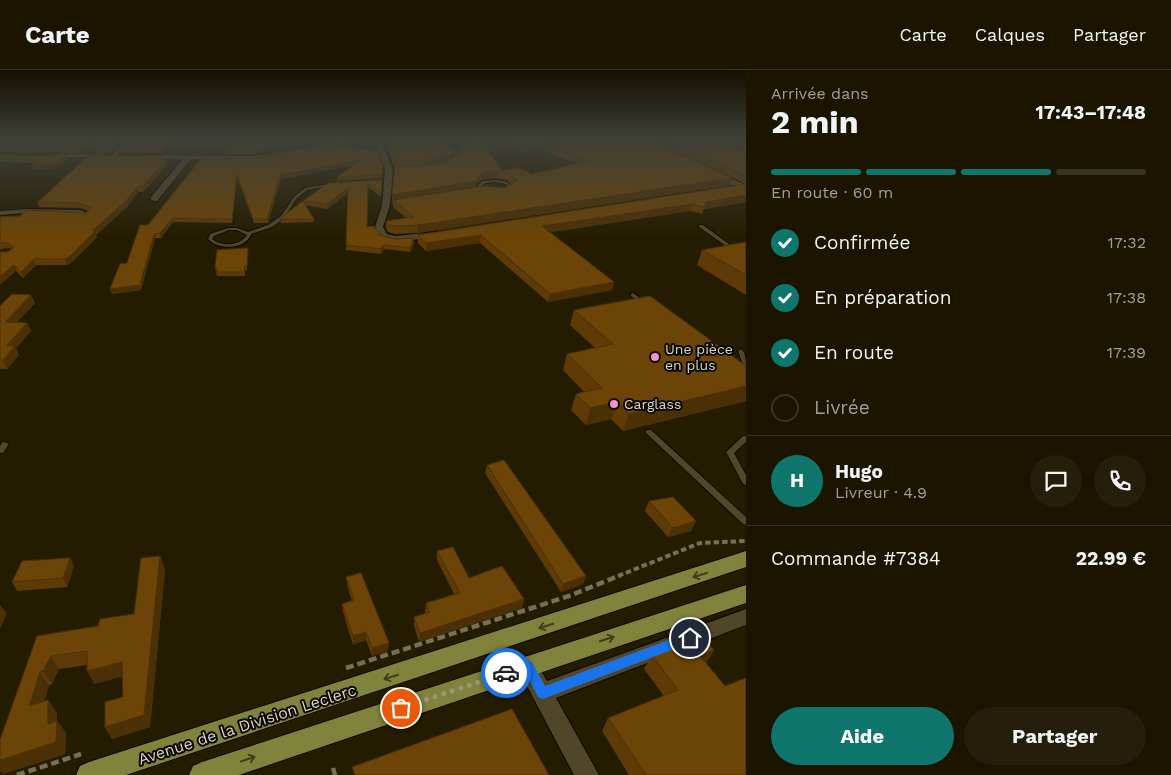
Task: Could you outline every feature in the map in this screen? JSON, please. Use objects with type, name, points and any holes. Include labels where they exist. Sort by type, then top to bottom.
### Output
[{"type":"main road","name":"Avenue de la Division Leclerc","points":[[89,775],[746,554]]},
{"type":"main road","points":[[202,775],[746,594]]},
{"type":"street","points":[[154,199],[176,173]]},
{"type":"street","points":[[389,173],[386,205],[378,227],[383,236],[395,239],[448,233]]},
{"type":"street","points":[[712,173],[745,187]]},
{"type":"street","points":[[725,190],[745,187]]},
{"type":"street","points":[[0,213],[62,211],[87,214]]},
{"type":"street","points":[[543,693],[746,617]]},
{"type":"street","points":[[527,666],[587,775]]},
{"type":"lane","points":[[473,192],[482,190],[501,193],[512,188],[506,184],[489,182],[479,184],[482,190]]},
{"type":"lane","points":[[248,233],[247,239],[231,245],[216,244],[210,239],[215,233],[228,230],[237,229],[248,233],[270,226],[283,217],[295,198],[306,189],[338,183]]},
{"type":"lane","points":[[386,205],[396,203]]},
{"type":"lane","points":[[700,226],[737,252]]},
{"type":"lane","points":[[633,295],[648,306]]},
{"type":"lane","points":[[741,351],[746,365]]},
{"type":"lane","points":[[649,432],[746,522]]},
{"type":"lane","points":[[746,438],[730,452],[746,482]]},
{"type":"lane","points":[[0,451],[5,444]]},
{"type":"path","points":[[344,669],[569,596],[700,542],[746,554]]},
{"type":"path","points":[[17,775],[92,751]]},
{"type":"path","points":[[333,768],[335,775]]},
{"type":"building","points":[[70,173],[155,173],[142,187],[137,187],[125,202],[92,231],[95,231],[70,256],[65,259],[34,259],[21,272],[14,265],[0,277],[0,252],[7,252],[14,248],[8,243],[0,243],[0,217],[20,216],[27,210],[86,213],[91,208],[79,203],[38,202]]},
{"type":"building","points":[[190,173],[291,173],[280,175],[267,219],[253,219],[237,174],[232,219],[173,218],[160,233],[154,234],[140,285],[110,289],[120,264],[127,263],[140,225],[148,225]]},
{"type":"building","points":[[343,173],[382,173],[382,175],[337,177]]},
{"type":"building","points":[[394,173],[483,173],[477,178],[477,181],[392,195]]},
{"type":"building","points":[[508,173],[721,173],[732,178],[418,225],[395,226],[388,225],[386,221],[414,217],[393,200],[484,186],[504,188],[517,181]]},
{"type":"building","points":[[382,180],[381,193],[368,183],[367,227],[374,226],[380,235],[395,239],[414,238],[410,248],[384,245],[381,249],[346,245],[348,188],[327,204],[303,201],[328,183]]},
{"type":"building","points":[[746,184],[746,195],[706,202],[704,207],[692,204],[542,226],[614,282],[550,294],[481,235],[426,243],[418,235]]},
{"type":"building","points":[[303,201],[314,219],[280,219],[287,213]]},
{"type":"building","points":[[746,242],[746,275],[702,250]]},
{"type":"building","points":[[248,248],[247,266],[245,266],[244,272],[216,272],[217,250]]},
{"type":"building","points":[[12,294],[31,295],[5,322],[27,323],[6,346],[15,346],[3,360],[0,360],[0,306]]},
{"type":"building","points":[[650,296],[746,366],[746,386],[629,414],[616,402],[590,408],[576,394],[602,388],[567,354],[613,344],[574,310]]},
{"type":"building","points":[[504,460],[586,576],[563,584],[487,465]]},
{"type":"building","points":[[673,497],[696,521],[673,528],[649,501]]},
{"type":"building","points":[[453,547],[469,578],[502,566],[524,599],[420,633],[414,617],[430,612],[426,603],[460,593],[437,551]]},
{"type":"building","points":[[160,556],[144,715],[105,727],[105,702],[123,697],[122,662],[87,671],[87,651],[51,656],[43,671],[40,672],[29,706],[48,700],[48,724],[57,721],[56,742],[0,760],[0,740],[37,636],[98,626],[100,619],[134,614],[141,558]]},
{"type":"building","points":[[70,558],[63,578],[12,582],[22,561]]},
{"type":"building","points":[[361,573],[389,643],[372,648],[366,632],[353,636],[342,604],[354,600],[346,577]]},
{"type":"building","points":[[705,639],[714,650],[700,656],[725,686],[746,678],[746,775],[646,775],[608,718],[678,690],[652,655],[688,642],[690,644]]},
{"type":"building","points":[[512,709],[549,775],[355,775],[352,767]]},
{"type":"way so far","points":[[401,708],[506,673]]},
{"type":"place","name":"Une pièce en plus","points":[[655,357]]},
{"type":"place","name":"Carglass","points":[[614,404]]},
{"type":"route","points":[[506,673],[527,666],[543,693],[690,638]]}]
